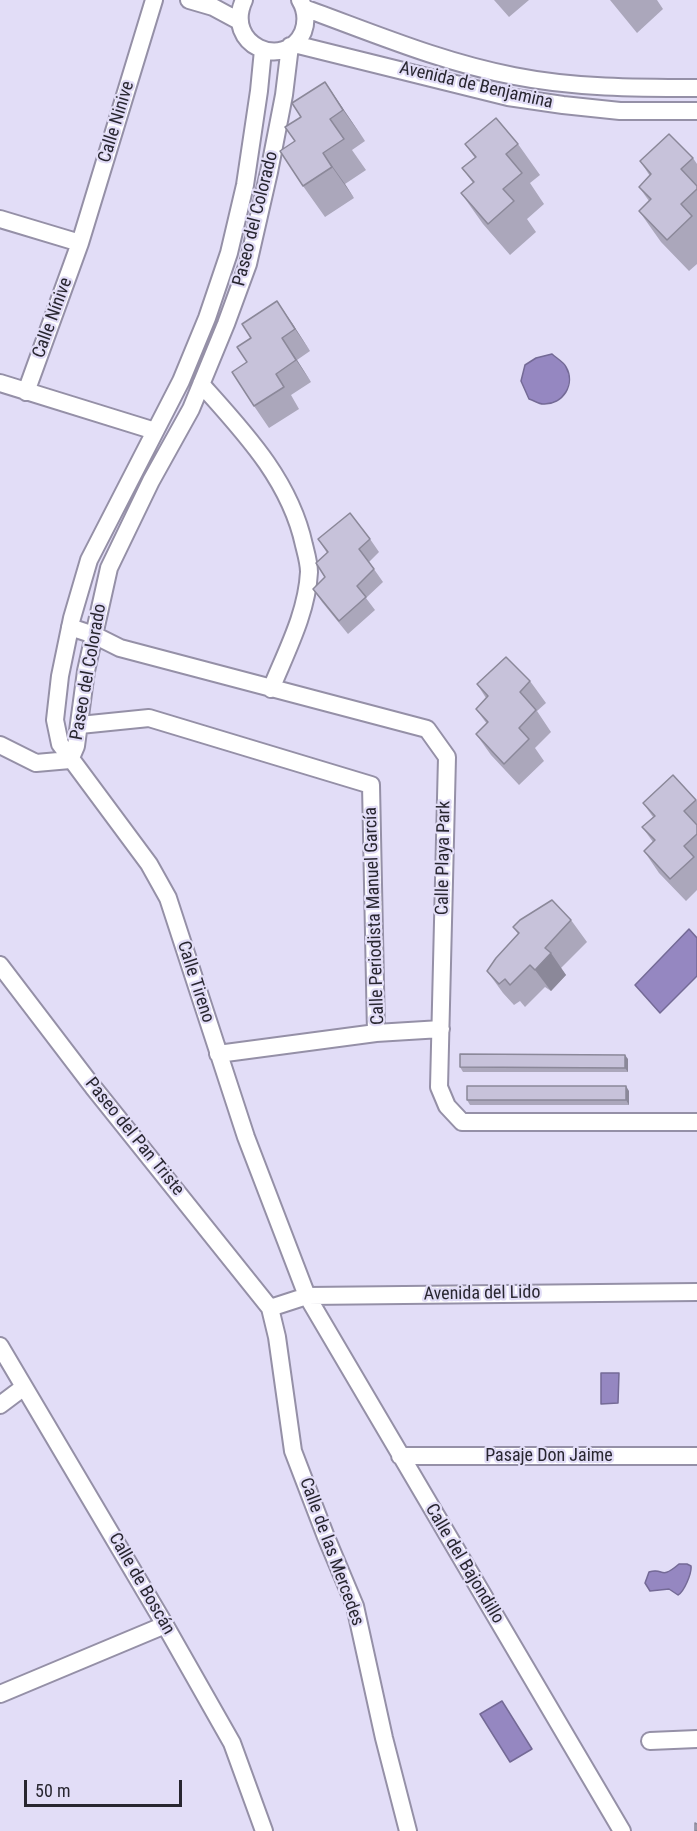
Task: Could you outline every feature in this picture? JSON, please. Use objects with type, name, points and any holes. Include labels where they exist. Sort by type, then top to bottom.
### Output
[{"type":"street","name":"Calle Ninive","points":[[80,243],[154,0]]},
{"type":"street","points":[[189,0],[213,7],[239,21]]},
{"type":"street","points":[[244,0],[239,21],[246,38],[253,45],[263,50],[279,51],[292,45]]},
{"type":"street","name":"Paseo del Colorado","points":[[70,760],[76,746],[86,671],[109,568],[151,481],[190,409],[248,264],[269,172],[292,45],[305,26],[302,4]]},
{"type":"street","name":"Avenida de Benjamina","points":[[302,4],[396,43],[513,76],[568,84],[611,87],[697,88]]},
{"type":"street","name":"Avenida de Benjamina","points":[[292,45],[508,97],[620,111],[697,111]]},
{"type":"street","name":"Paseo del Colorado","points":[[70,760],[60,744],[55,720],[60,676],[70,627],[89,560],[181,381],[207,318],[229,253],[245,184],[263,50]]},
{"type":"street","points":[[0,219],[80,243]]},
{"type":"street","name":"Calle Nínive","points":[[26,392],[80,243]]},
{"type":"street","points":[[0,383],[155,431]]},
{"type":"street","points":[[201,384],[263,456],[284,489],[301,531],[309,570],[301,614],[271,689]]},
{"type":"street","name":"Calle Playa Park","points":[[70,627],[94,635],[120,648],[427,729],[447,757],[439,1087],[447,1106],[462,1122],[697,1122]]},
{"type":"street","name":"Calle Periodista Manuel García","points":[[80,725],[148,717],[371,785],[376,1033],[441,1029]]},
{"type":"street","points":[[0,745],[36,763],[70,760]]},
{"type":"street","name":"Calle Tireno","points":[[70,760],[149,864],[168,898],[246,1137],[307,1296]]},
{"type":"street","name":"Paseo del Pan Triste","points":[[0,965],[93,1087],[270,1308]]},
{"type":"street","points":[[218,1054],[376,1033]]},
{"type":"street","name":"Avenida del Lido","points":[[270,1308],[307,1296],[697,1292]]},
{"type":"street","name":"Calle del Bajondillo","points":[[307,1296],[622,1831]]},
{"type":"street","name":"Calle de las Mercedes","points":[[270,1308],[277,1337],[293,1451],[355,1606],[384,1738],[408,1831]]},
{"type":"street","name":"Calle de Boscán","points":[[0,1346],[232,1743],[264,1831]]},
{"type":"street","points":[[0,1405],[24,1387]]},
{"type":"street","name":"Pasaje Don Jaime","points":[[400,1455],[697,1456]]},
{"type":"street","points":[[0,1694],[165,1625]]},
{"type":"street","points":[[650,1740],[697,1739]]},
{"type":"shaded area","points":[[552,354],[566,367],[569,374],[568,386],[562,397],[556,401],[541,404],[529,399],[521,381],[525,365],[536,358]]},
{"type":"shaded area","points":[[689,929],[697,938],[697,976],[660,1013],[635,985]]},
{"type":"shaded area","points":[[601,1373],[619,1373],[618,1403],[601,1404]]},
{"type":"shaded area","points":[[679,1564],[691,1566],[687,1582],[678,1595],[669,1589],[650,1591],[645,1583],[649,1572],[665,1573]]},
{"type":"shaded area","points":[[502,1701],[532,1749],[510,1762],[480,1714]]},
{"type":"building","points":[[325,82],[343,110],[330,119],[344,139],[323,153],[332,167],[303,186],[280,151],[295,141],[285,127],[301,117],[292,103]]},
{"type":"building","points":[[496,118],[518,144],[506,154],[522,173],[503,189],[514,201],[488,224],[461,193],[474,182],[462,168],[476,157],[465,144]]},
{"type":"building","points":[[669,134],[693,158],[681,169],[697,186],[697,189],[681,204],[692,216],[667,240],[639,211],[651,199],[639,187],[651,174],[640,161]]},
{"type":"building","points":[[277,301],[295,329],[282,338],[296,360],[276,374],[284,387],[254,406],[232,372],[247,362],[237,347],[251,338],[242,324]]},
{"type":"building","points":[[350,513],[370,539],[359,549],[374,569],[357,586],[366,597],[339,621],[313,589],[325,577],[316,563],[328,552],[318,539]]},
{"type":"building","points":[[506,657],[530,681],[520,692],[536,710],[519,728],[529,739],[504,764],[476,734],[488,722],[476,709],[488,696],[477,684]]},
{"type":"building","points":[[673,775],[696,800],[684,811],[697,825],[697,834],[684,846],[694,857],[670,879],[644,851],[655,840],[642,827],[655,816],[643,803]]},
{"type":"building","points":[[552,900],[571,920],[545,948],[551,953],[535,970],[530,965],[510,985],[505,979],[499,984],[487,971],[519,933],[513,927]]},
{"type":"building","points":[[460,1054],[625,1055],[625,1068],[460,1067]]},
{"type":"building","points":[[467,1086],[626,1086],[626,1100],[467,1100]]}]
